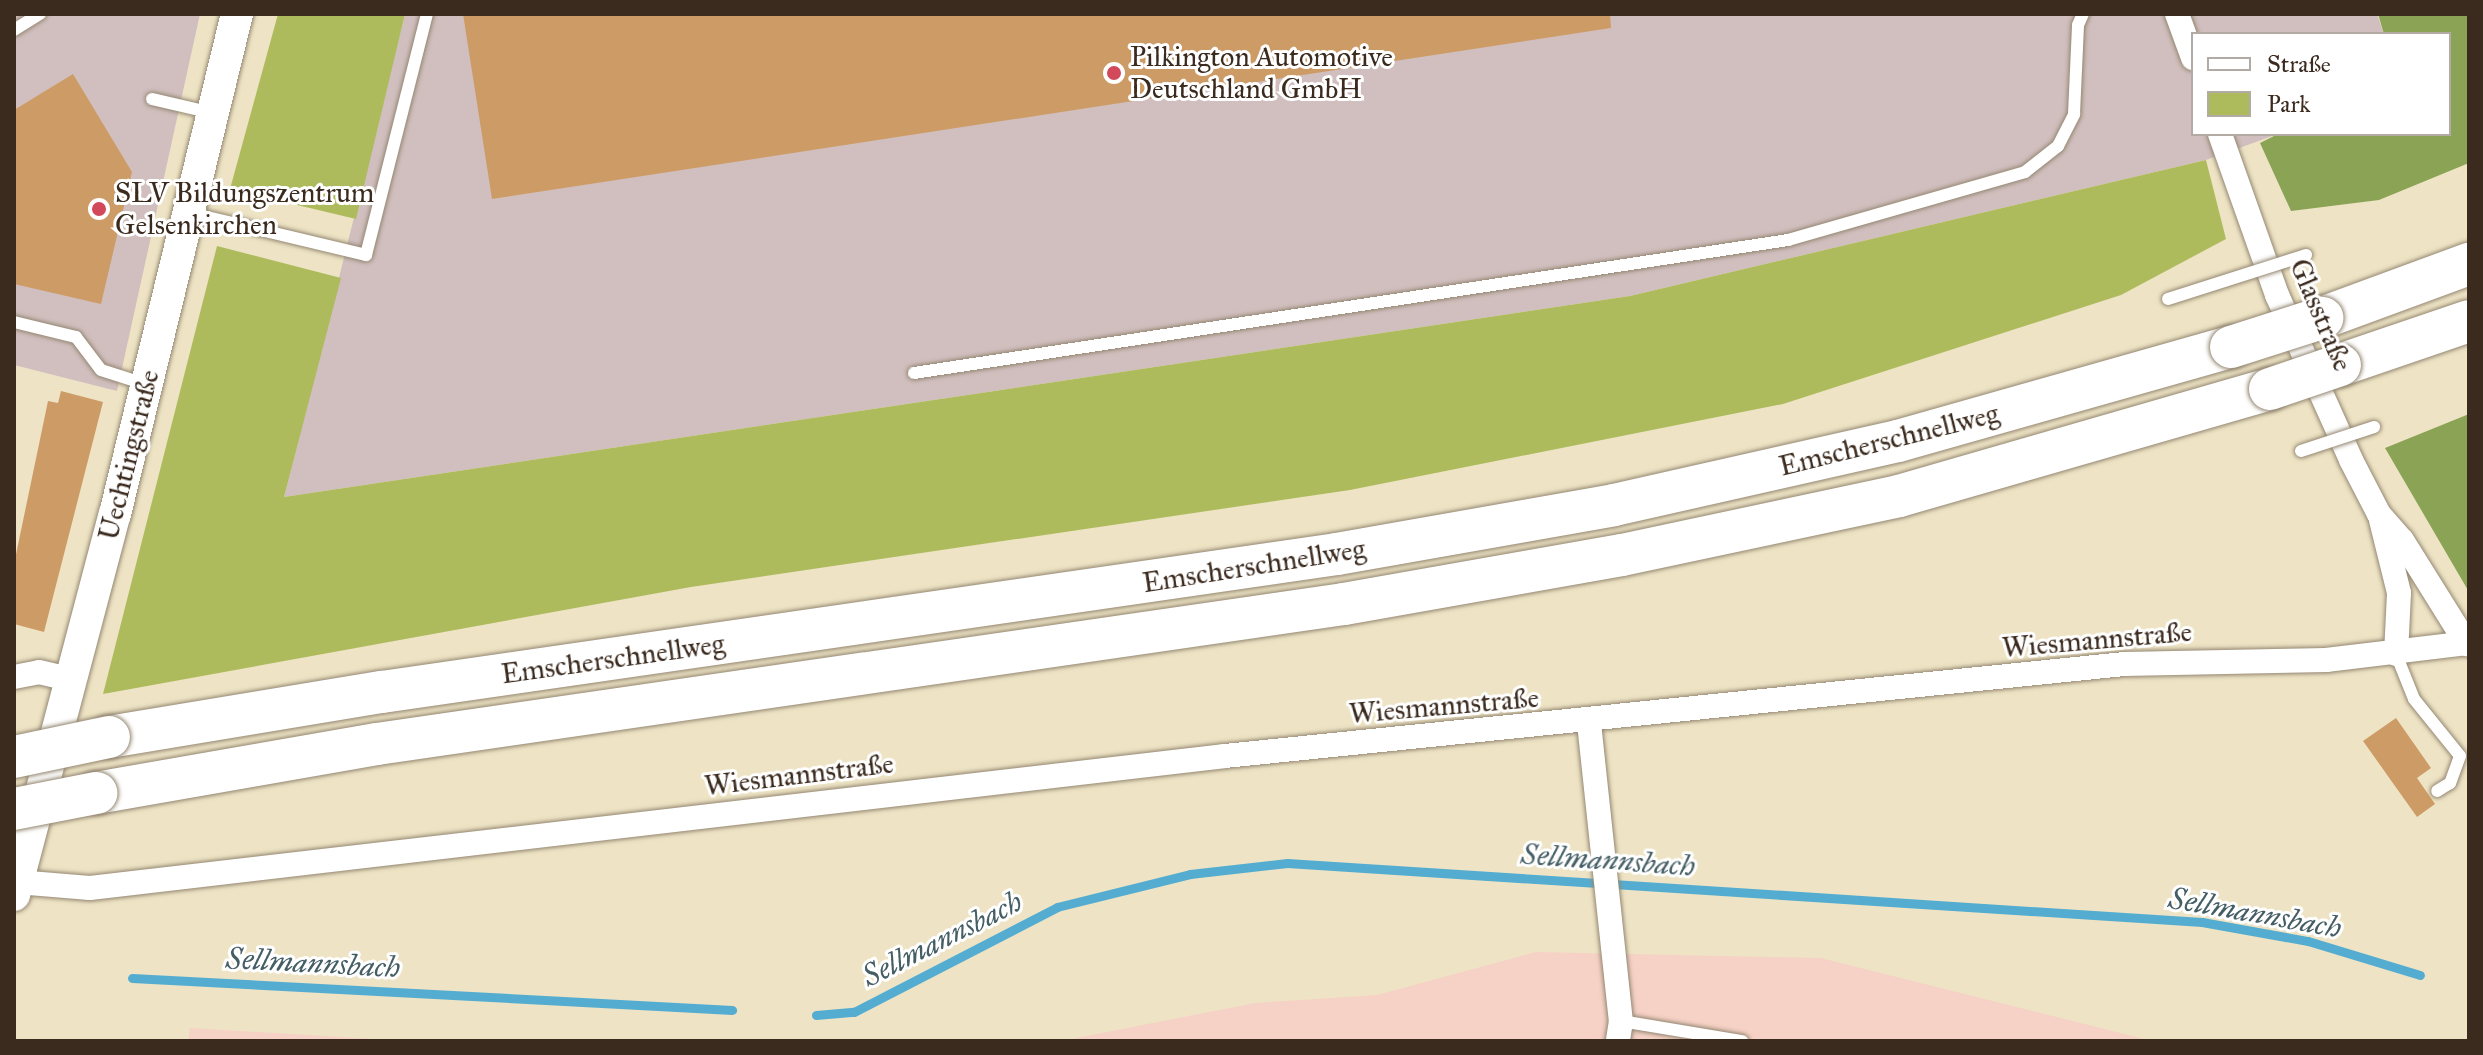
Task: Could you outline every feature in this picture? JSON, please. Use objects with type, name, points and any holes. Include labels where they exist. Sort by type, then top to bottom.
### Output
[{"type":"highway","name":"Emscherschnellweg","points":[[14,757],[109,737],[382,692],[1322,557],[1614,505],[1898,441],[2231,347],[2322,318],[2469,264]]},
{"type":"highway","name":"Emscherschnellweg","points":[[14,809],[409,739],[1344,604],[1622,555],[1899,496],[2270,389],[2469,321]]},
{"type":"street","name":"Uechtingstraße","points":[[16,888],[148,385],[237,14]]},
{"type":"street","points":[[2177,14],[2191,52]]},
{"type":"street","name":"Glasstraße","points":[[2221,136],[2277,295],[2379,514],[2399,593],[2396,654]]},
{"type":"street","name":"Glasstraße","points":[[2379,514],[2402,540],[2468,644]]},
{"type":"street","name":"Wiesmannstraße","points":[[16,888],[90,888],[1225,756],[1589,723],[2124,664],[2396,654],[2468,644]]},
{"type":"street","points":[[14,677],[39,672],[70,679]]},
{"type":"street","points":[[1589,723],[1620,1031]]},
{"type":"lane","points":[[14,30],[40,14]]},
{"type":"lane","points":[[188,213],[366,255],[427,14]]},
{"type":"lane","points":[[914,373],[1788,240],[2025,172],[2058,146],[2074,114],[2078,25],[2083,14]]},
{"type":"lane","points":[[152,99],[212,113]]},
{"type":"lane","points":[[2168,299],[2306,255]]},
{"type":"lane","points":[[14,322],[76,337],[101,370],[148,385]]},
{"type":"lane","points":[[2301,451],[2374,427]]},
{"type":"lane","points":[[2396,654],[2414,699],[2460,756],[2450,783],[2437,791]]},
{"type":"lane","points":[[1620,1031],[1742,1041]]},
{"type":"shaded area","points":[[14,14],[200,14],[117,391],[14,365]]},
{"type":"shaded area","points":[[405,14],[2377,14],[2383,32],[2191,32],[2191,136],[2272,136],[2206,160],[1630,296],[284,497]]},
{"type":"shaded area","points":[[1536,952],[1821,958],[2153,1041],[1061,1041],[1255,1003],[1377,995]]},
{"type":"shaded area","points":[[190,1028],[409,1041],[188,1041]]},
{"type":"green space","points":[[278,14],[405,14],[356,219],[230,189]]},
{"type":"green space","points":[[2378,14],[2469,14],[2469,163],[2379,200],[2291,211],[2260,143],[2274,136],[2451,136],[2451,32],[2383,32]]},
{"type":"green space","points":[[2206,160],[2226,239],[2121,295],[1783,404],[1350,490],[691,587],[103,694],[217,246],[341,278],[284,497],[1630,296]]},
{"type":"green space","points":[[2469,414],[2469,592],[2385,448]]},
{"type":"building","points":[[463,14],[1610,14],[1611,28],[492,199]]},
{"type":"building","points":[[73,74],[132,172],[101,304],[14,284],[14,110]]},
{"type":"building","points":[[61,391],[103,402],[44,632],[14,624],[14,564],[48,401],[58,403]]},
{"type":"building","points":[[2396,718],[2431,768],[2417,778],[2435,804],[2417,817],[2363,741]]},
{"type":"waterway","name":"Sellmannsbach","points":[[816,1015],[854,1012],[1057,907],[1190,874],[1287,863],[2202,922],[2308,941],[2420,975]]},
{"type":"waterway","name":"Sellmannsbach","points":[[132,978],[732,1010]]},
{"type":"place","name":"Pilkington Automotive Deutschland GmbH","points":[[1114,73]]},
{"type":"place","name":"SLV Bildungszentrum Gelsenkirchen","points":[[99,209]]}]
